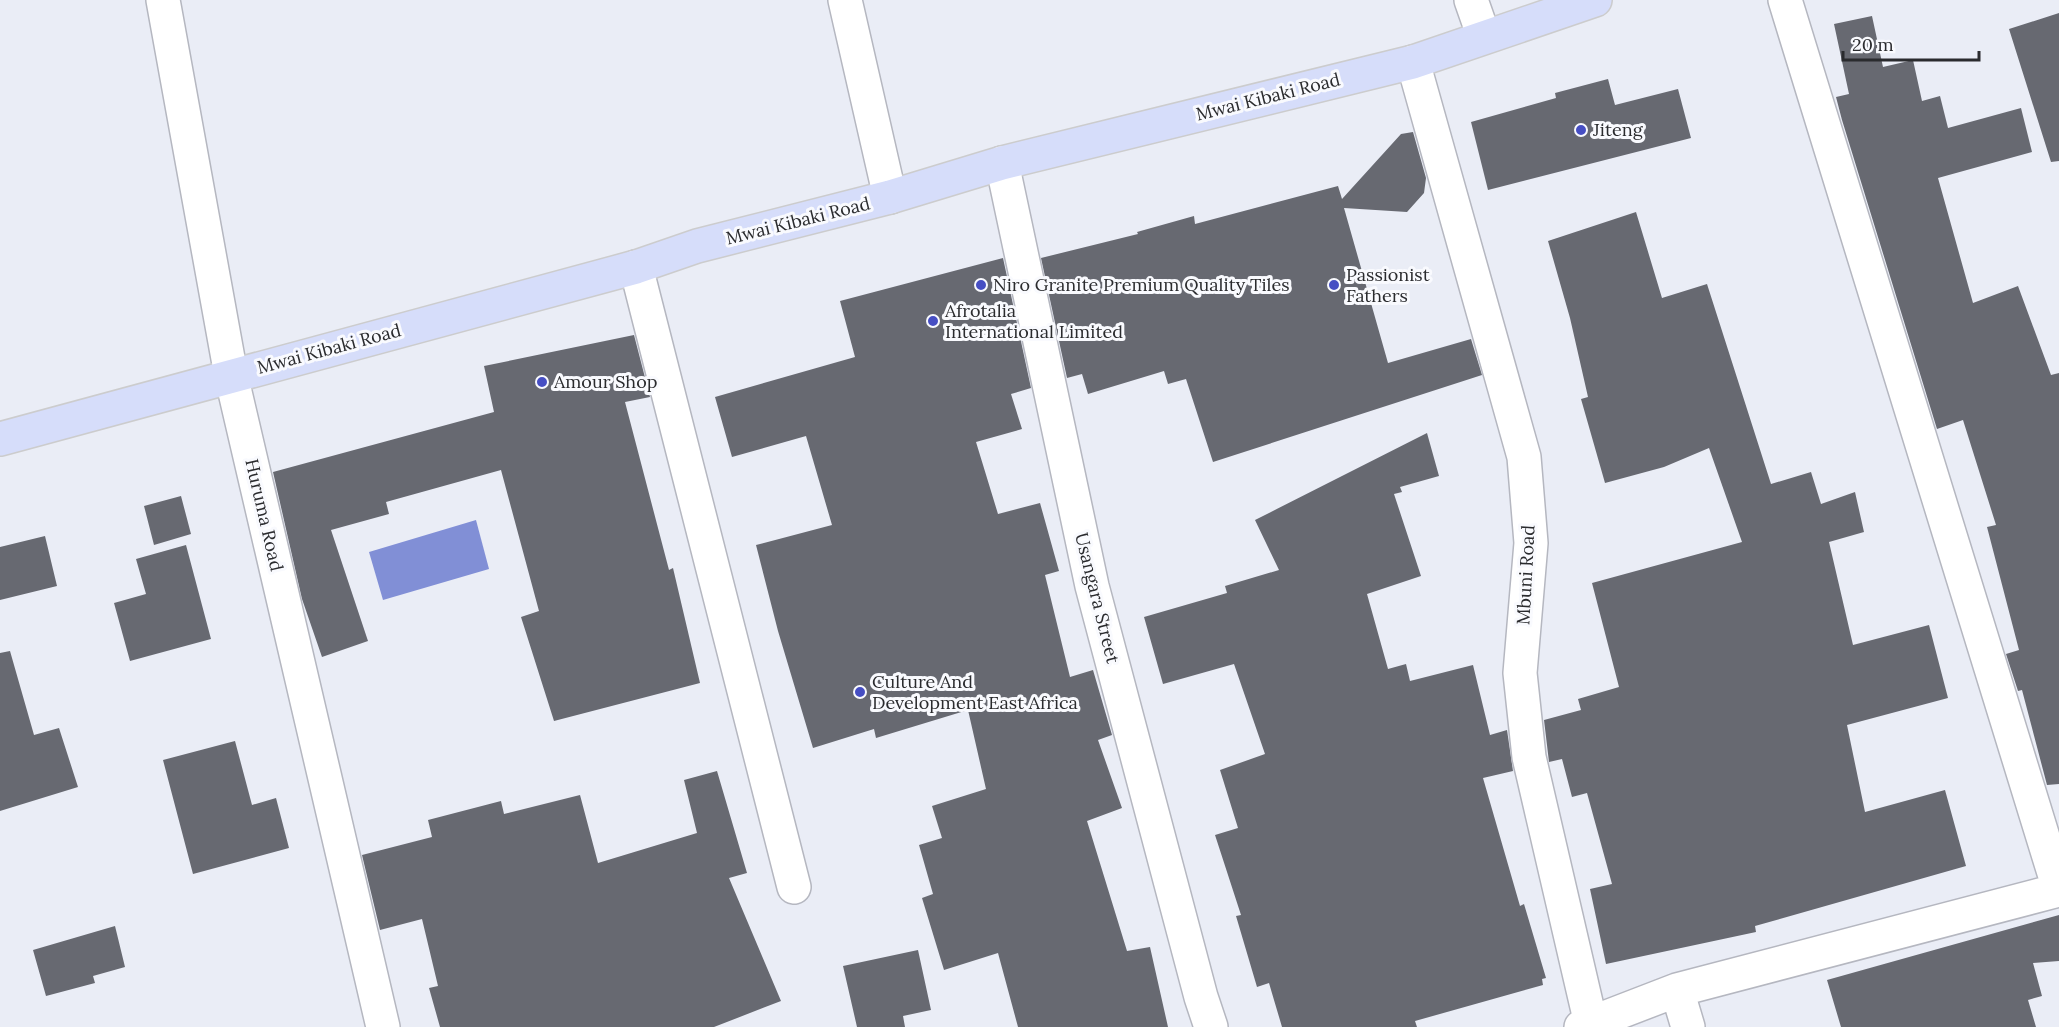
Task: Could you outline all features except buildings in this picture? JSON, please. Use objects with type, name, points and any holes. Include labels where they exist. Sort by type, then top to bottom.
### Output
[{"type":"main road","name":"Mwai Kibaki Road","points":[[0,439],[636,267],[698,246],[890,197],[1002,164],[1413,62],[1595,0]]},
{"type":"street","name":"Huruma Road","points":[[163,0],[231,375],[383,1027]]},
{"type":"street","points":[[844,0],[890,197]]},
{"type":"street","points":[[1471,0],[1484,37]]},
{"type":"street","points":[[1586,1025],[1677,990],[2059,889],[1785,0]]},
{"type":"street","name":"Mbuni Road","points":[[1413,62],[1524,457],[1531,543],[1520,674],[1529,757],[1586,1025]]},
{"type":"street","name":"Usangara Street","points":[[1002,164],[1092,586],[1201,997],[1211,1027]]},
{"type":"street","points":[[636,267],[794,887]]},
{"type":"street","points":[[1677,990],[1688,1027]]},
{"type":"water","points":[[476,520],[489,569],[383,600],[369,552]]},
{"type":"place","name":"Jiteng","points":[[1581,130]]},
{"type":"place","name":"Niro Granite Premium Quality Tiles","points":[[981,285]]},
{"type":"place","name":"Passionist Fathers","points":[[1334,285]]},
{"type":"place","name":"Afrotalia International Limited","points":[[933,321]]},
{"type":"place","name":"Amour Shop","points":[[542,382]]},
{"type":"place","name":"Culture And Development East Africa","points":[[860,692]]}]
